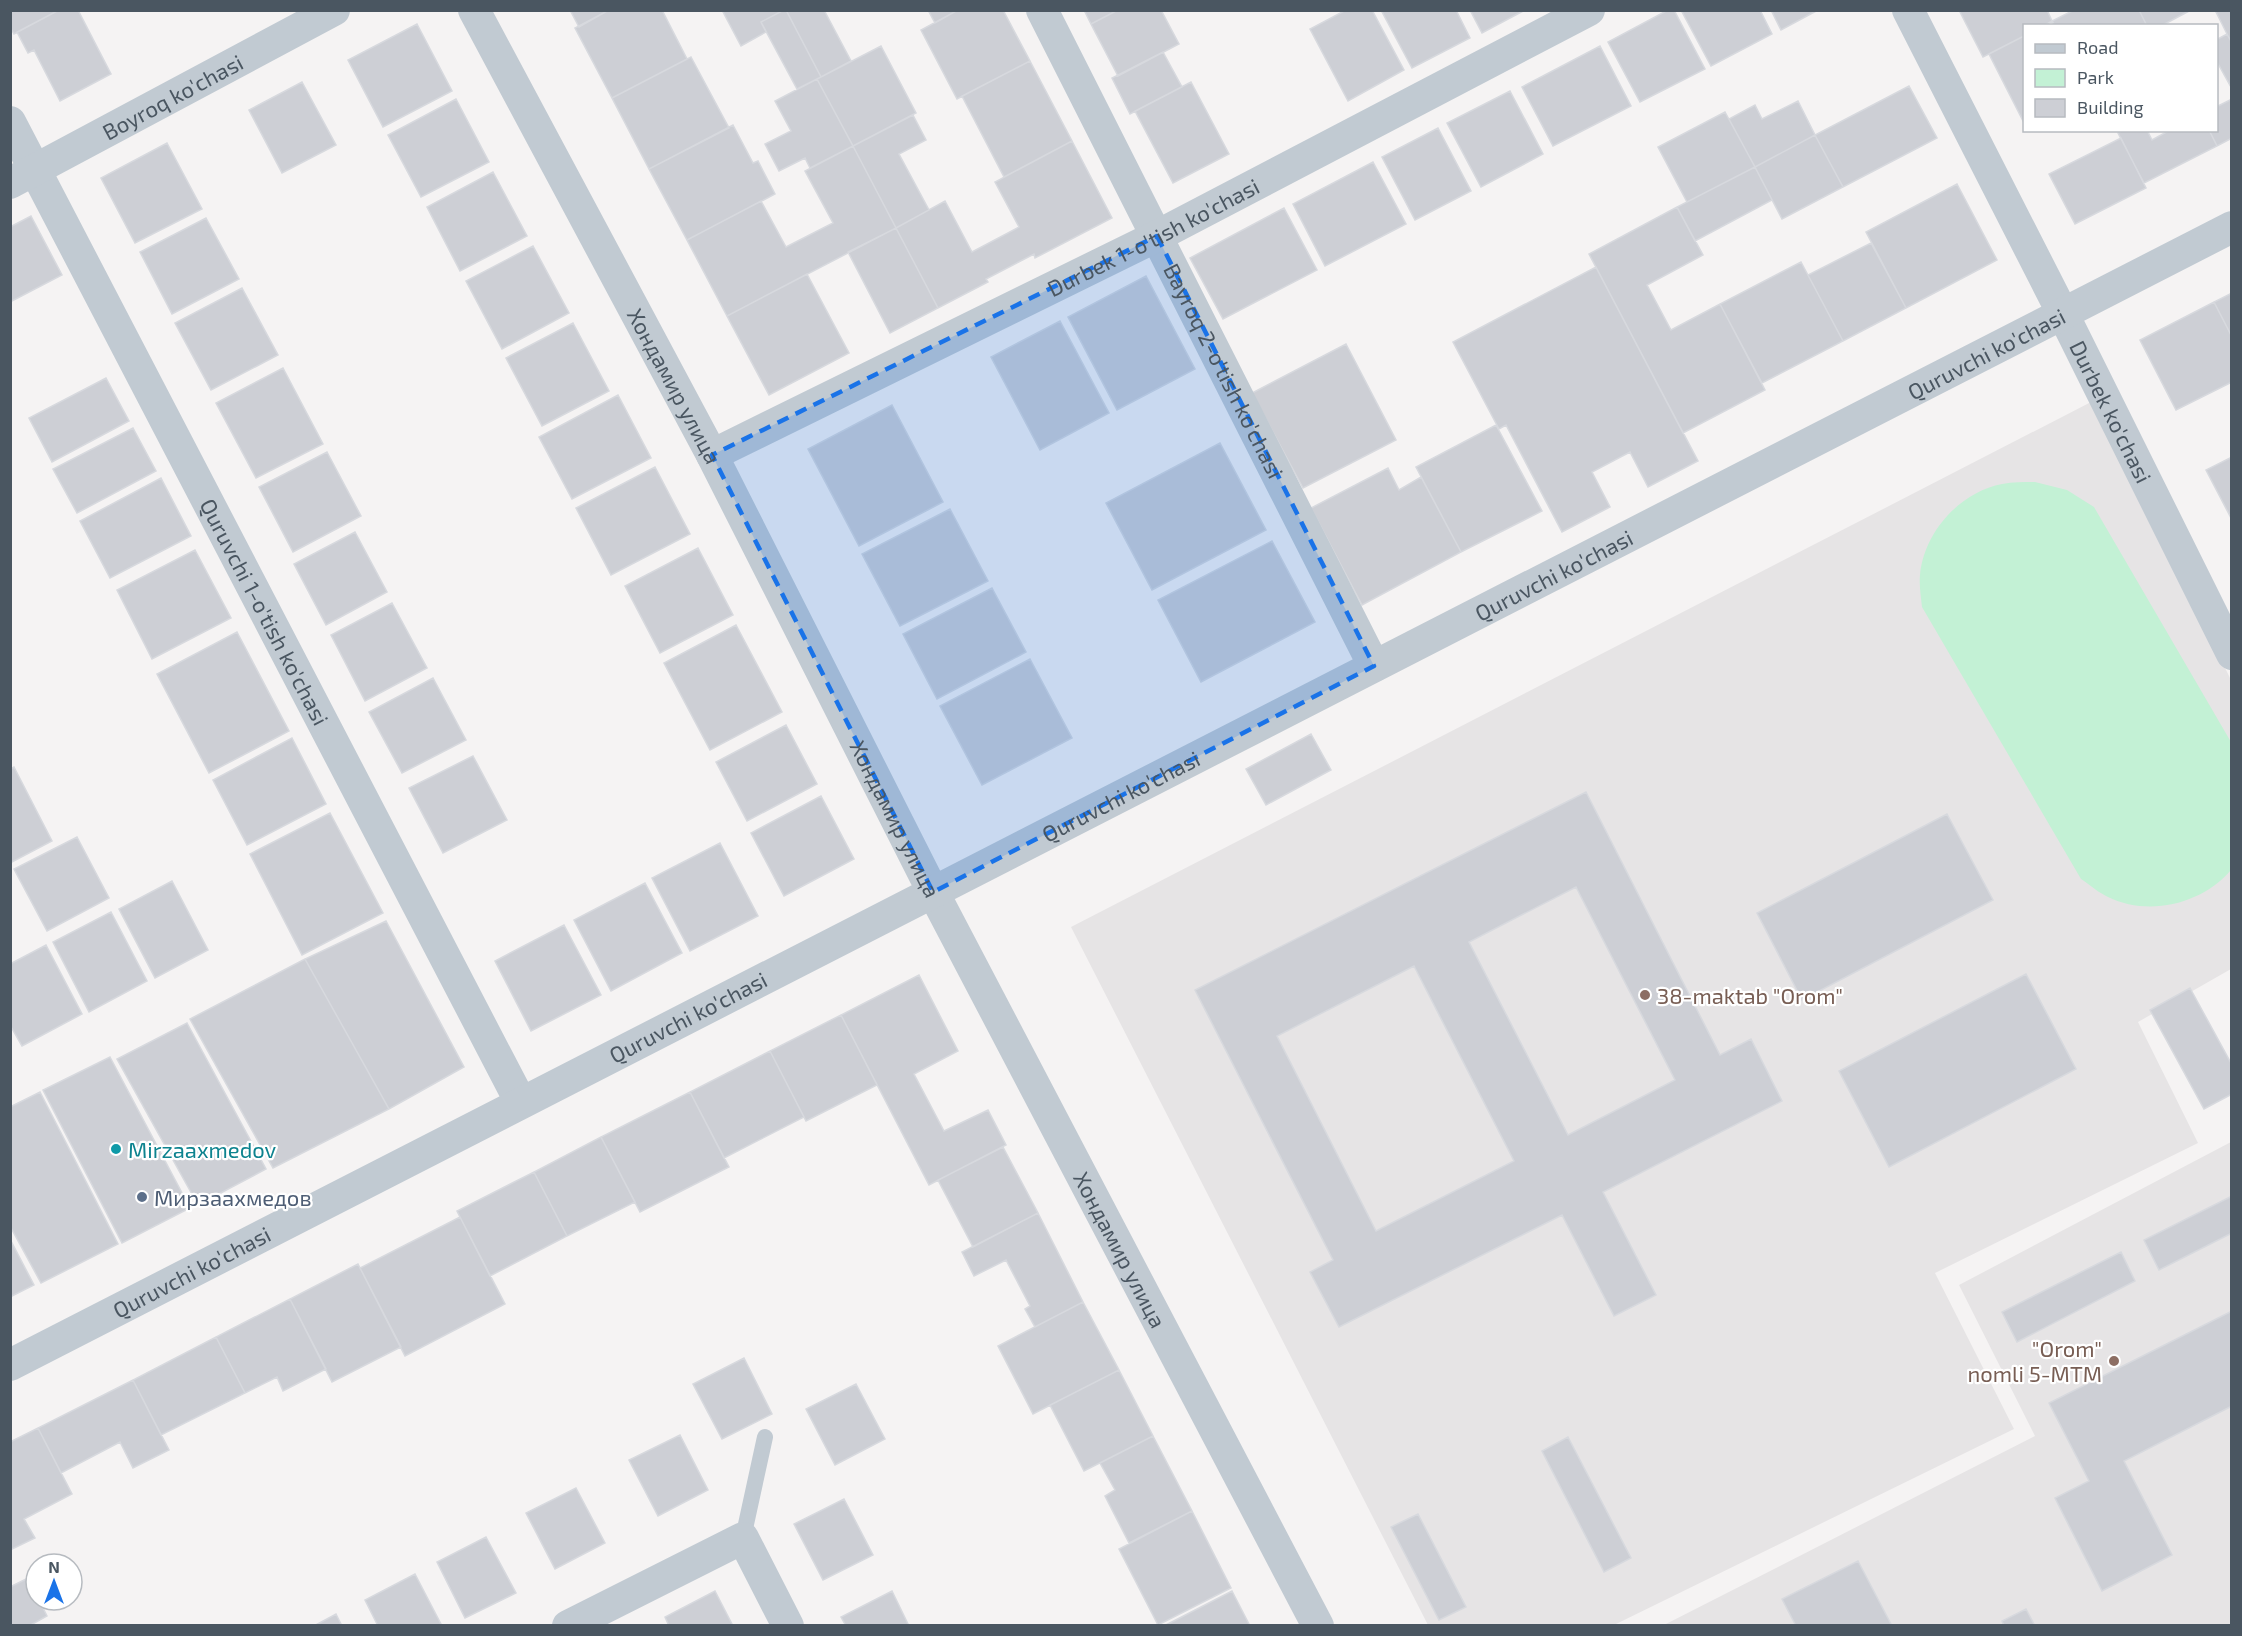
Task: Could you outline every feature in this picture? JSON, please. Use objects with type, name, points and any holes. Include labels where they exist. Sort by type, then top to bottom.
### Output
[{"type":"street","name":"Boyroq ko'chasi","points":[[23,176],[334,10]]},
{"type":"street","name":"Хондамир улица","points":[[474,10],[712,455],[933,892],[1318,1626]]},
{"type":"street","name":"Bayroq 2-o'tish ko'chasi","points":[[1042,10],[1374,666]]},
{"type":"street","name":"Durbek 1-o'tish ko'chasi","points":[[712,455],[1156,236],[1589,10]]},
{"type":"street","name":"Durbek ko'chasi","points":[[1908,10],[2063,314],[2232,654]]},
{"type":"street","name":"Quruvchi 1-o'tish ko'chasi","points":[[10,122],[23,176],[520,1101]]},
{"type":"street","name":"Quruvchi ko'chasi","points":[[10,1365],[520,1101],[2232,227]]},
{"type":"street","points":[[568,1626],[743,1538],[788,1626]]},
{"type":"lane","points":[[743,1538],[765,1437]]},
{"type":"highlighted area","points":[[1157,236],[1374,666],[933,892],[712,455]]},
{"type":"shaded area","name":"38-maktab \"Orom\"","points":[[2093,401],[2231,680],[2231,969],[2138,1022],[2198,1143],[1935,1273],[2014,1429],[1614,1625],[1428,1625],[1071,927]]},
{"type":"shaded area","name":"\"Orom\" nomli 5-MTM","points":[[2231,1142],[2231,1625],[1662,1626],[2035,1436],[1959,1285]]},
{"type":"green space","points":[[2035,482],[2067,490],[2094,507],[2231,742],[2231,870],[2219,882],[2190,899],[2174,904],[2140,906],[2108,897],[2081,879],[1922,607],[1920,579],[1923,559],[1937,529],[1947,516],[1959,505],[1987,488],[2006,483]]},
{"type":"building","points":[[10,10],[59,10],[14,34],[10,27]]},
{"type":"building","points":[[59,10],[78,10],[111,74],[60,101],[34,50],[28,53],[17,32]]},
{"type":"building","points":[[570,10],[609,10],[579,27]]},
{"type":"building","points":[[609,10],[662,10],[687,59],[612,98],[575,28]]},
{"type":"building","points":[[722,10],[784,10],[761,22],[766,32],[741,46]]},
{"type":"building","points":[[784,10],[821,77],[797,89],[761,22]]},
{"type":"building","points":[[786,10],[824,10],[851,61],[821,77]]},
{"type":"building","points":[[928,10],[958,10],[935,23]]},
{"type":"building","points":[[958,10],[1003,10],[1030,61],[957,99],[921,30]]},
{"type":"building","points":[[1084,10],[1118,10],[1091,24]]},
{"type":"building","points":[[1118,10],[1161,10],[1179,44],[1118,76],[1091,24]]},
{"type":"building","points":[[1346,10],[1372,10],[1404,70],[1348,101],[1310,29]]},
{"type":"building","points":[[1381,10],[1456,10],[1470,38],[1412,68]]},
{"type":"building","points":[[1470,10],[1525,10],[1482,33]]},
{"type":"building","points":[[1668,10],[1674,10],[1705,69],[1640,102],[1608,42]]},
{"type":"building","points":[[1681,10],[1760,10],[1772,34],[1711,66]]},
{"type":"building","points":[[1771,10],[1818,10],[1781,30]]},
{"type":"building","points":[[1959,10],[2047,10],[2052,21],[2047,24],[2023,24],[2023,37],[1983,57]]},
{"type":"building","points":[[2074,10],[2139,10],[2146,24],[2054,24],[2052,21]]},
{"type":"building","points":[[2139,10],[2191,10],[2165,24],[2146,24]]},
{"type":"building","points":[[2215,10],[2232,10],[2232,43],[2227,34]]},
{"type":"building","points":[[417,24],[452,91],[383,127],[348,60]]},
{"type":"building","points":[[2227,34],[2232,43],[2232,89],[2218,64],[2218,39]]},
{"type":"building","points":[[2023,37],[2023,121],[1989,54]]},
{"type":"building","points":[[881,46],[916,113],[853,146],[817,79]]},
{"type":"building","points":[[1600,46],[1631,106],[1553,146],[1522,87]]},
{"type":"building","points":[[1163,52],[1182,87],[1130,114],[1112,78]]},
{"type":"building","points":[[691,57],[729,128],[649,169],[612,98]]},
{"type":"building","points":[[1030,61],[1072,141],[1004,177],[962,96]]},
{"type":"building","points":[[817,79],[853,146],[810,168],[805,158],[779,171],[765,144],[791,131],[775,101]]},
{"type":"building","points":[[302,82],[336,145],[282,173],[249,110]]},
{"type":"building","points":[[1191,82],[1229,154],[1173,183],[1135,111]]},
{"type":"building","points":[[1909,86],[1937,138],[1843,187],[1815,135]]},
{"type":"building","points":[[1510,91],[1543,154],[1481,187],[1447,123]]},
{"type":"building","points":[[456,99],[489,162],[421,197],[388,135]]},
{"type":"building","points":[[2232,99],[2232,138],[2217,146],[2210,132],[2218,132],[2218,106]]},
{"type":"building","points":[[1798,101],[1815,135],[1755,167],[1729,119],[1755,105],[1762,119]]},
{"type":"building","points":[[1725,112],[1755,167],[1687,202],[1658,147]]},
{"type":"building","points":[[913,115],[926,140],[899,154],[929,210],[896,228],[853,146]]},
{"type":"building","points":[[733,125],[753,163],[758,161],[775,194],[687,240],[649,169]]},
{"type":"building","points":[[1438,128],[1471,191],[1415,220],[1382,157]]},
{"type":"building","points":[[2148,132],[2152,140],[2166,132],[2210,132],[2217,146],[2144,183],[2118,133]]},
{"type":"building","points":[[1815,135],[1843,187],[1782,219],[1755,167]]},
{"type":"building","points":[[2121,138],[2146,188],[2075,224],[2049,174]]},
{"type":"building","points":[[1072,141],[1112,218],[1035,258],[1034,254],[986,279],[988,282],[938,308],[896,228],[945,201],[972,252],[1019,227],[995,182]]},
{"type":"building","points":[[167,143],[202,209],[135,243],[101,178]]},
{"type":"building","points":[[853,146],[896,228],[727,316],[687,240],[761,201],[786,247],[833,223],[805,171]]},
{"type":"building","points":[[1373,162],[1406,224],[1325,266],[1293,204]]},
{"type":"building","points":[[1755,167],[1772,200],[1695,241],[1677,207]]},
{"type":"building","points":[[493,172],[527,236],[460,271],[427,207]]},
{"type":"building","points":[[1957,184],[1997,260],[1906,308],[1866,232]]},
{"type":"building","points":[[1677,207],[1703,255],[1647,285],[1671,330],[1720,304],[1765,390],[1683,433],[1589,254]]},
{"type":"building","points":[[1284,208],[1317,270],[1223,319],[1190,258]]},
{"type":"building","points":[[31,216],[62,275],[10,302],[10,227]]},
{"type":"building","points":[[206,218],[239,279],[172,314],[140,252]]},
{"type":"building","points":[[896,228],[938,308],[890,333],[848,252]]},
{"type":"building","points":[[1871,243],[1906,308],[1843,341],[1808,275]]},
{"type":"building","points":[[533,246],[569,313],[502,349],[466,281]]},
{"type":"building","points":[[1801,262],[1843,341],[1762,383],[1720,304]]},
{"type":"building","points":[[1596,267],[1698,461],[1648,487],[1630,452],[1592,472],[1610,507],[1562,532],[1506,425],[1499,429],[1453,342]]},
{"type":"building","points":[[807,274],[849,353],[769,395],[727,316]]},
{"type":"building","points":[[1146,276],[1195,369],[1117,410],[1068,317]]},
{"type":"building","points":[[242,288],[278,355],[211,390],[175,323]]},
{"type":"building","points":[[2232,293],[2232,337],[2214,302]]},
{"type":"building","points":[[2214,302],[2232,337],[2232,382],[2176,410],[2140,340]]},
{"type":"building","points":[[1060,321],[1109,413],[1040,450],[991,357]]},
{"type":"building","points":[[573,323],[609,391],[542,426],[506,358]]},
{"type":"building","points":[[1346,344],[1396,440],[1303,488],[1252,393]]},
{"type":"building","points":[[283,368],[323,444],[256,478],[216,403]]},
{"type":"building","points":[[106,378],[129,421],[52,462],[29,418]]},
{"type":"building","points":[[618,395],[651,458],[572,499],[539,437]]},
{"type":"building","points":[[892,405],[943,502],[859,546],[808,449]]},
{"type":"building","points":[[1496,425],[1542,511],[1461,552],[1416,467]]},
{"type":"building","points":[[133,428],[156,471],[77,513],[53,469]]},
{"type":"building","points":[[1220,443],[1266,530],[1152,590],[1106,503]]},
{"type":"building","points":[[327,452],[361,516],[293,552],[259,487]]},
{"type":"building","points":[[2232,457],[2232,517],[2231,518],[2206,470]]},
{"type":"building","points":[[655,467],[690,534],[611,575],[576,508]]},
{"type":"building","points":[[1388,468],[1399,490],[1421,477],[1461,552],[1362,605],[1311,508]]},
{"type":"building","points":[[161,478],[191,536],[110,578],[80,521]]},
{"type":"building","points":[[950,509],[988,581],[900,626],[862,554]]},
{"type":"building","points":[[355,532],[387,592],[326,625],[294,564]]},
{"type":"building","points":[[1272,541],[1315,622],[1201,682],[1158,600]]},
{"type":"building","points":[[698,548],[733,615],[660,653],[625,586]]},
{"type":"building","points":[[195,550],[231,618],[152,659],[117,590]]},
{"type":"building","points":[[992,588],[1026,652],[937,699],[903,634]]},
{"type":"building","points":[[392,603],[427,668],[365,701],[331,635]]},
{"type":"building","points":[[736,625],[782,712],[710,750],[664,663]]},
{"type":"building","points":[[237,632],[289,731],[209,773],[157,674]]},
{"type":"building","points":[[1030,659],[1072,738],[982,785],[940,706]]},
{"type":"building","points":[[433,678],[466,740],[402,773],[369,712]]},
{"type":"building","points":[[786,725],[817,784],[747,821],[716,762]]},
{"type":"building","points":[[1311,734],[1331,770],[1266,805],[1246,769]]},
{"type":"building","points":[[292,738],[326,804],[247,845],[213,780]]},
{"type":"building","points":[[473,756],[507,820],[443,853],[409,788]]},
{"type":"building","points":[[14,767],[52,841],[10,863],[10,769]]},
{"type":"building","points":[[1586,792],[1720,1055],[1751,1039],[1782,1101],[1603,1192],[1656,1295],[1614,1316],[1562,1215],[1339,1327],[1310,1272],[1333,1260],[1195,990]],"holes":[[[1576,887],[1675,1080],[1568,1135],[1469,942]],[[1414,966],[1514,1161],[1376,1231],[1277,1036]]]},
{"type":"building","points":[[821,796],[854,859],[784,896],[751,833]]},
{"type":"building","points":[[330,813],[383,913],[302,955],[250,854]]},
{"type":"building","points":[[1947,814],[1993,900],[1802,1000],[1757,913]]},
{"type":"building","points":[[77,837],[109,898],[47,931],[14,869]]},
{"type":"building","points":[[720,843],[758,916],[690,951],[652,878]]},
{"type":"building","points":[[172,881],[208,950],[155,978],[119,909]]},
{"type":"building","points":[[645,883],[682,953],[611,991],[574,920]]},
{"type":"building","points":[[111,912],[147,981],[89,1012],[53,942]]},
{"type":"building","points":[[386,921],[464,1067],[389,1109],[305,959]]},
{"type":"building","points":[[564,925],[601,995],[531,1031],[495,961]]},
{"type":"building","points":[[46,945],[82,1014],[22,1046],[10,1025],[10,964]]},
{"type":"building","points":[[305,959],[389,1109],[273,1168],[190,1019]]},
{"type":"building","points":[[2026,974],[2076,1069],[1889,1167],[1839,1071]]},
{"type":"building","points":[[919,975],[958,1051],[914,1074],[944,1131],[988,1110],[1006,1145],[929,1185],[841,1015]]},
{"type":"building","points":[[2190,988],[2232,1065],[2232,1094],[2204,1109],[2150,1010]]},
{"type":"building","points":[[841,1015],[877,1085],[806,1121],[770,1051]]},
{"type":"building","points":[[187,1023],[266,1169],[198,1205],[117,1059]]},
{"type":"building","points":[[770,1051],[804,1117],[724,1158],[690,1092]]},
{"type":"building","name":"Mirzaaxmedov","points":[[110,1057],[190,1208],[122,1243],[43,1090]]},
{"type":"building","points":[[40,1092],[118,1244],[41,1283],[10,1226],[10,1107]]},
{"type":"building","points":[[690,1092],[729,1167],[640,1212],[601,1137]]},
{"type":"building","points":[[601,1137],[635,1202],[567,1236],[534,1172]]},
{"type":"building","points":[[1003,1147],[1038,1213],[973,1247],[938,1180]]},
{"type":"building","points":[[534,1172],[567,1236],[490,1276],[457,1211]]},
{"type":"building","points":[[2232,1196],[2232,1233],[2159,1270],[2144,1240]]},
{"type":"building","points":[[1038,1213],[1083,1302],[1035,1327],[1025,1309],[1030,1306],[1006,1260],[974,1276],[962,1252]]},
{"type":"building","points":[[460,1217],[505,1304],[405,1356],[360,1268]]},
{"type":"building","points":[[10,1239],[34,1285],[10,1297]]},
{"type":"building","points":[[2121,1252],[2135,1281],[2017,1342],[2002,1312]]},
{"type":"building","points":[[358,1264],[401,1347],[332,1382],[290,1299]]},
{"type":"building","points":[[290,1299],[326,1369],[283,1391],[277,1377],[245,1393],[216,1337]]},
{"type":"building","points":[[1083,1302],[1119,1370],[1033,1414],[998,1346]]},
{"type":"building","points":[[2232,1311],[2232,1406],[2124,1461],[2172,1555],[2102,1591],[2055,1498],[2089,1481],[2049,1403]]},
{"type":"building","points":[[216,1337],[245,1393],[161,1435],[133,1380]]},
{"type":"building","points":[[744,1358],[772,1414],[722,1439],[693,1384]]},
{"type":"building","points":[[1119,1370],[1153,1436],[1084,1471],[1050,1405]]},
{"type":"building","points":[[133,1380],[169,1450],[133,1468],[120,1442],[61,1473],[38,1428]]},
{"type":"building","points":[[856,1384],[885,1439],[835,1465],[806,1409]]},
{"type":"building","points":[[38,1428],[72,1494],[24,1519],[35,1538],[10,1550],[10,1442]]},
{"type":"building","points":[[680,1435],[708,1490],[658,1516],[629,1460]]},
{"type":"building","points":[[1153,1436],[1192,1511],[1129,1543],[1105,1496],[1115,1490],[1100,1463]]},
{"type":"building","points":[[1568,1437],[1631,1558],[1604,1572],[1542,1451]]},
{"type":"building","points":[[576,1488],[605,1543],[555,1569],[526,1513]]},
{"type":"building","points":[[844,1499],[873,1555],[823,1580],[794,1524]]},
{"type":"building","points":[[1192,1511],[1231,1588],[1158,1625],[1119,1549]]},
{"type":"building","points":[[1418,1514],[1466,1607],[1439,1620],[1391,1527]]},
{"type":"building","points":[[486,1537],[516,1593],[465,1618],[437,1562]]},
{"type":"building","points":[[1858,1561],[1892,1626],[1796,1626],[1782,1599]]},
{"type":"building","points":[[415,1574],[442,1626],[378,1626],[365,1600]]},
{"type":"building","points":[[24,1580],[24,1612],[45,1612],[47,1616],[29,1626],[10,1626],[10,1587]]},
{"type":"building","points":[[715,1591],[733,1626],[669,1626],[665,1617]]},
{"type":"building","points":[[892,1591],[909,1626],[846,1626],[841,1617]]},
{"type":"building","points":[[1232,1591],[1250,1626],[1164,1626]]},
{"type":"building","points":[[2026,1609],[2035,1626],[2004,1626],[2002,1621]]},
{"type":"building","points":[[336,1614],[342,1626],[314,1626]]},
{"type":"place","name":"38-maktab \"Orom\"","points":[[1645,995]]},
{"type":"place","name":"Mirzaaxmedov","points":[[116,1149]]},
{"type":"place","name":"Мирзаахмедов","points":[[142,1197]]},
{"type":"place","name":"\"Orom\" nomli 5-MTM","points":[[2114,1361]]}]
